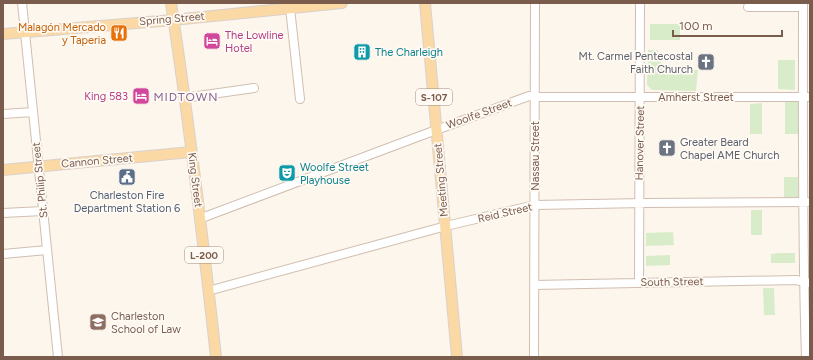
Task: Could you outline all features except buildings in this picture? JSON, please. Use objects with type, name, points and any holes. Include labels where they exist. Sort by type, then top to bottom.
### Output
[{"type":"main road","name":"King Street","points":[[171,3],[200,219],[216,357]]},
{"type":"main road","name":"Spring Street","points":[[3,34],[173,20],[342,3]]},
{"type":"main road","name":"Meeting Street","points":[[425,3],[457,357]]},
{"type":"main road","name":"Cannon Street","points":[[3,170],[191,152]]},
{"type":"street","name":"St. Philip Street","points":[[22,3],[58,357]]},
{"type":"street","name":"Nassau Street","points":[[534,357],[535,3]]},
{"type":"street","name":"Hanover Street","points":[[639,283],[640,3]]},
{"type":"street","points":[[748,7],[804,5],[807,97],[806,357]]},
{"type":"street","points":[[290,8],[300,99]]},
{"type":"street","points":[[184,98],[254,88]]},
{"type":"street","name":"Woolfe Street","points":[[200,219],[529,96],[534,96]]},
{"type":"street","name":"Amherst Street","points":[[534,96],[807,97]]},
{"type":"street","points":[[3,114],[33,112]]},
{"type":"street","name":"Reid Street","points":[[208,291],[446,226],[535,205],[806,202]]},
{"type":"street","points":[[3,213],[43,211]]},
{"type":"street","points":[[3,254],[47,250]]},
{"type":"street","name":"South Street","points":[[534,285],[796,280],[807,282]]},
{"type":"green space","points":[[650,24],[680,24],[680,40],[650,40]]},
{"type":"green space","points":[[648,50],[658,50],[658,57],[660,57],[662,65],[685,66],[685,69],[698,70],[696,91],[652,90],[647,85]]},
{"type":"green space","points":[[778,60],[795,60],[795,90],[778,89]]},
{"type":"green space","points":[[785,101],[797,101],[799,103],[799,134],[785,134]]},
{"type":"green space","points":[[762,103],[762,134],[750,134],[750,104]]},
{"type":"green space","points":[[784,177],[798,177],[798,198],[784,198]]},
{"type":"green space","points":[[751,210],[762,210],[762,235],[751,235]]},
{"type":"green space","points":[[673,232],[674,245],[646,246],[646,233]]},
{"type":"green space","points":[[795,253],[795,263],[771,263],[771,254]]},
{"type":"green space","points":[[670,255],[670,265],[646,266],[646,256]]},
{"type":"green space","points":[[763,288],[774,288],[775,315],[764,315]]},
{"type":"place","name":"Malagón Mercado y Taperia","points":[[119,33]]},
{"type":"place","name":"The Lowline Hotel","points":[[212,41]]},
{"type":"place","name":"The Charleigh","points":[[362,52]]},
{"type":"place","name":"Mt. Carmel Pentecostal Faith Church","points":[[706,62]]},
{"type":"place","name":"King 583","points":[[141,96]]},
{"type":"place","name":"Greater Beard Chapel AME Church","points":[[667,148]]},
{"type":"place","name":"Woolfe Street Playhouse","points":[[287,173]]},
{"type":"place","name":"Charleston Fire Department Station 6","points":[[127,177]]},
{"type":"place","name":"Charleston School of Law","points":[[98,322]]},
{"type":"district","name":"MIDTOWN","points":[[186,97]]}]
